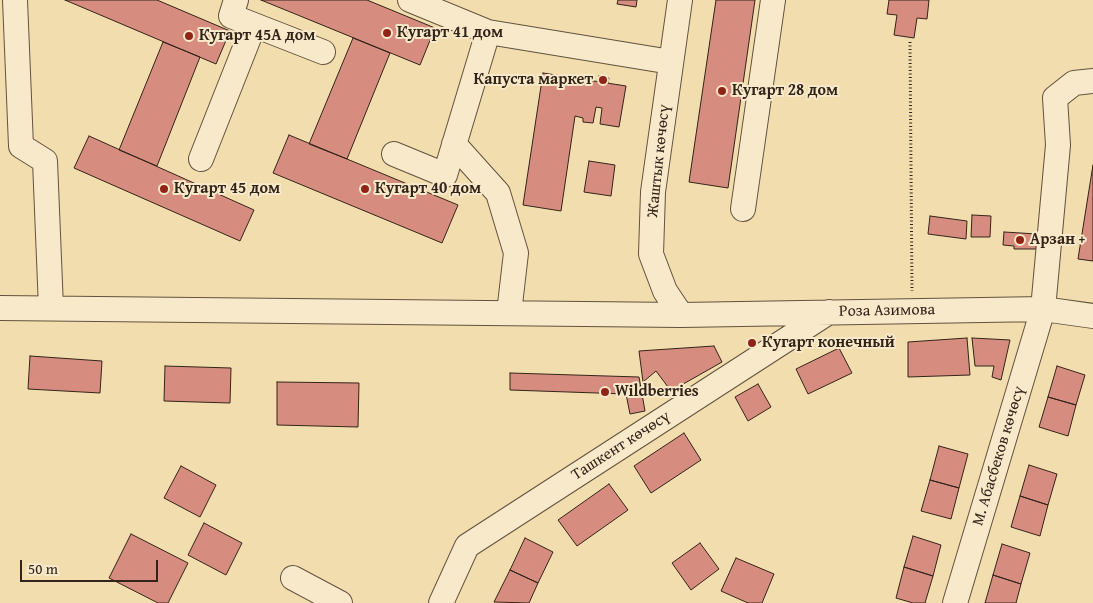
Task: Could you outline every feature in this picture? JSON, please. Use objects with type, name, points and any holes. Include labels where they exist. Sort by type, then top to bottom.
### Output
[{"type":"street","points":[[15,0],[21,146],[45,161],[51,308]]},
{"type":"street","points":[[236,0],[231,16],[323,52]]},
{"type":"street","points":[[410,0],[488,32],[671,62]]},
{"type":"street","name":"Жаштык көчөсү","points":[[680,0],[654,192],[652,254],[665,290],[681,315]]},
{"type":"street","points":[[743,209],[773,0]]},
{"type":"street","points":[[201,159],[254,25]]},
{"type":"street","points":[[394,154],[445,176],[488,32]]},
{"type":"street","name":"М. Абасбеков көчөсү","points":[[955,603],[1043,309],[1058,145],[1055,98],[1074,83],[1093,81]]},
{"type":"street","points":[[454,144],[498,193],[516,254],[509,313]]},
{"type":"street","name":"Роза Азимова","points":[[0,308],[681,315],[1043,309],[1093,316]]},
{"type":"street","name":"Ташкент көчөсү","points":[[441,603],[467,546],[829,312]]},
{"type":"street","points":[[293,578],[340,603]]},
{"type":"path","points":[[910,42],[912,311]]},
{"type":"building","name":"Кугарт 45А дом","points":[[65,0],[157,0],[230,31],[216,64]]},
{"type":"building","name":"Кугарт 41 дом","points":[[261,0],[367,0],[435,28],[420,65]]},
{"type":"building","points":[[618,0],[637,0],[636,7],[617,4]]},
{"type":"building","name":"Кугарт 28 дом","points":[[716,0],[755,0],[728,188],[689,182]]},
{"type":"building","points":[[889,0],[929,0],[927,19],[917,18],[914,38],[894,35],[897,15],[887,14]]},
{"type":"building","points":[[353,38],[390,53],[347,159],[309,144]]},
{"type":"building","points":[[163,42],[200,57],[157,166],[119,150]]},
{"type":"building","points":[[543,73],[626,86],[619,127],[600,124],[602,108],[596,107],[593,123],[583,122],[583,118],[575,116],[561,211],[523,205]]},
{"type":"building","name":"Капуста маркет","points":[[599,76],[609,78],[608,83],[598,81]]},
{"type":"building","name":"Кугарт 40 дом","points":[[289,135],[458,205],[442,243],[273,173]]},
{"type":"building","name":"Кугарт 45 дом","points":[[89,136],[254,210],[240,241],[74,168]]},
{"type":"building","points":[[589,161],[615,165],[611,196],[584,192]]},
{"type":"building","points":[[1093,165],[1093,261],[1078,259]]},
{"type":"building","points":[[972,215],[991,216],[990,237],[971,237]]},
{"type":"building","points":[[930,216],[967,221],[966,239],[928,234]]},
{"type":"building","name":"Арзан +","points":[[1004,232],[1037,234],[1036,249],[1014,249],[1014,246],[1003,245]]},
{"type":"building","points":[[967,338],[970,375],[908,377],[908,342]]},
{"type":"building","points":[[972,338],[1010,340],[1001,380],[992,377],[994,366],[975,366]]},
{"type":"building","points":[[714,346],[722,362],[671,391],[656,371],[643,382],[639,351]]},
{"type":"building","points":[[839,348],[852,373],[808,394],[796,369]]},
{"type":"building","points":[[30,356],[102,361],[100,393],[28,389]]},
{"type":"building","points":[[165,366],[231,368],[230,403],[164,401]]},
{"type":"building","points":[[1057,366],[1085,375],[1076,405],[1048,397]]},
{"type":"building","name":"Wildberries","points":[[510,373],[639,377],[645,411],[630,414],[626,394],[510,390]]},
{"type":"building","points":[[277,382],[359,383],[358,427],[277,425]]},
{"type":"building","points":[[758,384],[771,407],[748,421],[735,397]]},
{"type":"building","points":[[1048,397],[1076,405],[1068,436],[1039,427]]},
{"type":"building","points":[[684,433],[701,460],[651,493],[634,466]]},
{"type":"building","points":[[939,446],[968,454],[959,488],[930,480]]},
{"type":"building","points":[[1029,465],[1057,474],[1048,505],[1020,496]]},
{"type":"building","points":[[181,466],[216,485],[200,517],[164,498]]},
{"type":"building","points":[[930,480],[959,488],[951,519],[921,511]]},
{"type":"building","points":[[609,484],[628,510],[577,546],[558,520]]},
{"type":"building","points":[[1020,496],[1048,505],[1040,536],[1011,527]]},
{"type":"building","points":[[204,523],[242,543],[226,575],[188,555]]},
{"type":"building","points":[[131,534],[188,563],[168,603],[158,603],[109,578]]},
{"type":"building","points":[[913,536],[941,545],[933,576],[904,567]]},
{"type":"building","points":[[525,538],[553,552],[538,583],[510,570]]},
{"type":"building","points":[[700,543],[719,569],[691,590],[672,563]]},
{"type":"building","points":[[1002,544],[1030,553],[1021,584],[993,575]]},
{"type":"building","points":[[736,558],[774,574],[762,603],[748,603],[721,591]]},
{"type":"building","points":[[904,567],[933,576],[925,603],[913,603],[896,598]]},
{"type":"building","points":[[510,570],[538,583],[529,603],[494,602]]},
{"type":"building","points":[[993,575],[1021,584],[1016,603],[985,603]]},
{"type":"place","name":"Кугарт 41 дом","points":[[387,33]]},
{"type":"place","name":"Кугарт 45А дом","points":[[189,36]]},
{"type":"place","name":"Капуста маркет","points":[[603,80]]},
{"type":"place","name":"Кугарт 28 дом","points":[[722,91]]},
{"type":"place","name":"Кугарт 45 дом","points":[[164,189]]},
{"type":"place","name":"Кугарт 40 дом","points":[[365,189]]},
{"type":"place","name":"Арзан +","points":[[1020,240]]},
{"type":"place","name":"Кугарт конечный","points":[[752,343]]},
{"type":"place","name":"Wildberries","points":[[605,392]]}]
